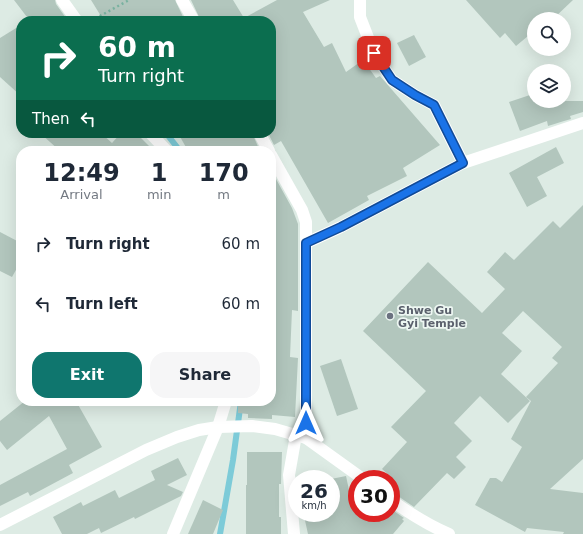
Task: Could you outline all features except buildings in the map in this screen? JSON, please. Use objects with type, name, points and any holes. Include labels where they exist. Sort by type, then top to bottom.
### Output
[{"type":"street","points":[[62,0],[73,16]]},
{"type":"street","points":[[182,0],[191,16]]},
{"type":"street","points":[[360,0],[360,17],[374,53],[392,80],[434,105],[463,163]]},
{"type":"street","points":[[306,243],[341,227],[463,163],[583,123]]},
{"type":"street","points":[[155,138],[162,146]]},
{"type":"street","points":[[276,164],[302,210],[306,222],[301,437],[289,475],[294,534]]},
{"type":"street","points":[[173,534],[223,426],[225,406]]},
{"type":"street","points":[[0,525],[146,450],[177,437],[200,430],[223,426],[252,426],[275,429],[301,437],[350,470]]},
{"type":"street","points":[[400,506],[432,526],[449,534]]},
{"type":"path","points":[[100,16],[129,0]]},
{"type":"waterway","points":[[170,138],[176,146]]},
{"type":"waterway","points":[[220,534],[233,460],[240,406]]},
{"type":"place","name":"Shwe Gu Gyi Temple","points":[[390,316]]},
{"type":"route","points":[[306,423],[306,243],[341,227],[463,163],[434,105],[392,80],[374,53]]}]
